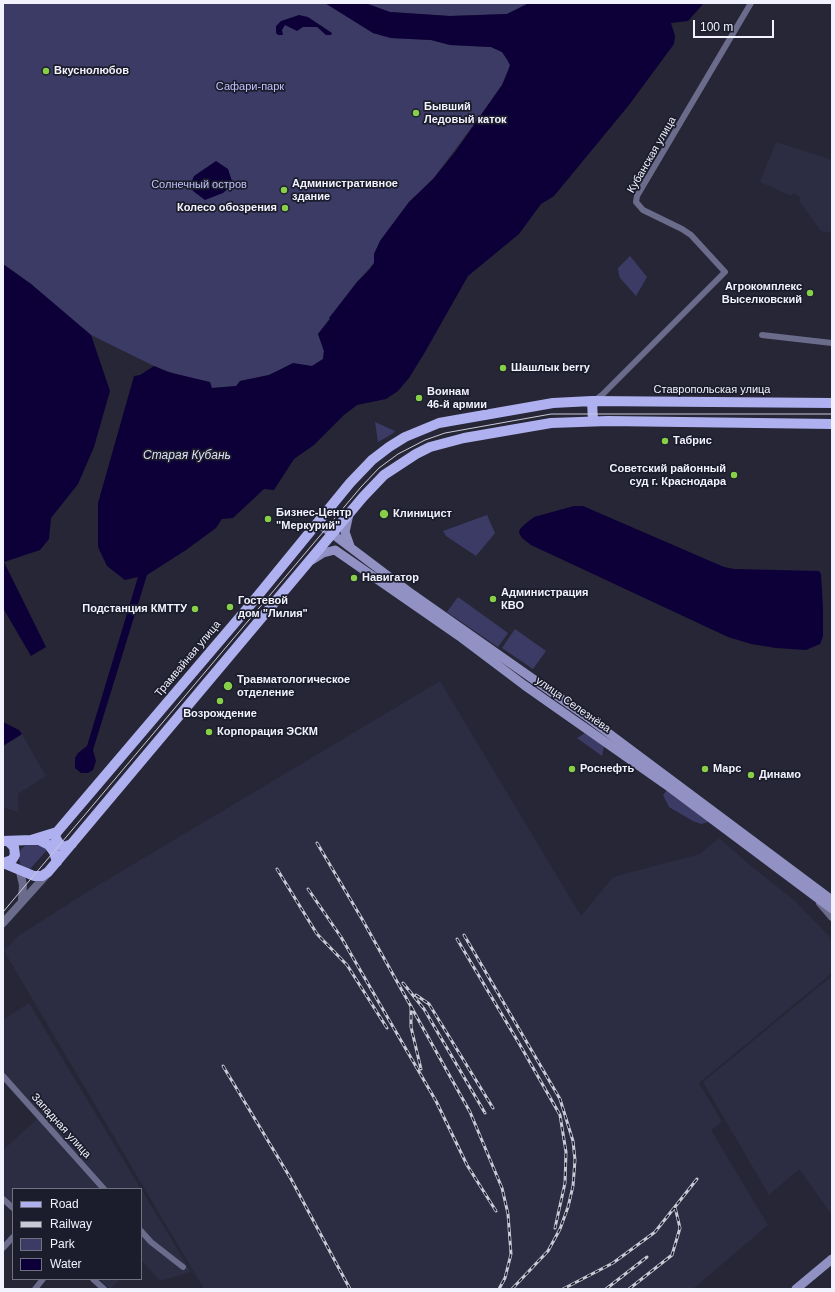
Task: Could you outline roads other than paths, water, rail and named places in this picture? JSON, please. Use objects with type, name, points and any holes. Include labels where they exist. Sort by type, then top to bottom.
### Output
[{"type":"main road","name":"Ставропольская улица","points":[[390,447],[405,438],[439,423],[530,406],[592,402],[832,403]]},
{"type":"main road","points":[[592,402],[593,421]]},
{"type":"main road","points":[[3,863],[20,872],[37,876],[48,872],[374,484],[402,461],[430,447],[464,438],[551,423],[593,421],[832,424]]},
{"type":"main road","name":"Трамвайная улица","points":[[57,832],[361,471],[390,447]]},
{"type":"main road","points":[[349,514],[346,536],[352,549]]},
{"type":"main road","name":"улица Селезнёва","points":[[318,523],[578,711],[832,900]]},
{"type":"main road","name":"улица Селезнёва","points":[[309,562],[323,553],[335,550],[459,636],[524,686],[665,784],[832,909]]},
{"type":"main road","points":[[31,840],[57,832]]},
{"type":"main road","points":[[57,832],[55,837],[58,844],[64,847],[72,844]]},
{"type":"main road","points":[[6,841],[39,840],[49,845],[54,852],[57,862]]},
{"type":"main road","points":[[3,863],[12,860],[15,855],[14,847],[6,841]]},
{"type":"main road","points":[[796,1289],[832,1259]]},
{"type":"main road","points":[[805,1289],[832,1266]]},
{"type":"street","name":"Кубанская улица","points":[[592,402],[602,395],[725,272],[691,235],[643,210],[636,202],[637,196],[751,3]]},
{"type":"street","points":[[762,335],[832,343]]},
{"type":"street","points":[[20,872],[23,891],[22,901]]},
{"type":"street","points":[[3,923],[48,872]]},
{"type":"street","name":"улица Селезнёва","points":[[816,889],[820,905],[832,917]]},
{"type":"street","name":"Западная улица","points":[[3,1076],[103,1188]]},
{"type":"street","points":[[3,1199],[12,1207]]},
{"type":"street","points":[[142,1232],[151,1242],[183,1267]]},
{"type":"street","points":[[3,1248],[12,1238]]},
{"type":"street","points":[[35,1289],[42,1280]]},
{"type":"street","points":[[94,1280],[103,1289]]},
{"type":"water","name":"Старая Кубань","points":[[325,3],[365,3],[390,12],[450,16],[507,14],[529,3],[704,3],[688,21],[671,23],[675,36],[674,44],[629,105],[554,196],[541,204],[519,234],[468,276],[425,352],[409,378],[398,391],[386,399],[357,405],[344,415],[314,445],[294,459],[274,490],[264,489],[233,518],[222,519],[216,528],[186,550],[147,575],[93,750],[96,761],[93,770],[88,773],[81,773],[75,768],[75,758],[78,753],[87,746],[138,577],[125,580],[107,566],[98,547],[98,503],[134,376],[140,375],[154,366],[168,372],[210,382],[212,388],[236,386],[240,381],[269,375],[293,363],[312,366],[323,359],[324,351],[318,334],[357,282],[370,269],[374,263],[374,254],[380,241],[409,202],[433,179],[455,152],[502,85],[510,65],[502,52],[491,47],[450,45],[431,40],[391,38],[373,33]]},
{"type":"water","points":[[299,15],[308,17],[332,33],[331,35],[326,35],[317,27],[303,27],[297,31],[285,25],[282,30],[283,35],[278,35],[276,33],[276,26],[281,21]]},
{"type":"water","points":[[216,161],[228,169],[232,181],[230,187],[223,193],[205,200],[193,191],[190,185],[194,176]]},
{"type":"water","points":[[3,264],[31,284],[91,335],[110,391],[94,447],[78,484],[51,518],[49,539],[40,550],[4,562],[46,647],[31,656],[3,608]]},
{"type":"water","points":[[574,506],[583,506],[724,567],[734,569],[819,571],[821,574],[823,608],[823,636],[820,644],[806,650],[776,648],[751,644],[728,637],[531,545],[522,538],[519,533],[520,529],[534,517]]},
{"type":"water","points":[[3,722],[19,730],[22,734],[3,746]]},
{"type":"tram line","points":[[3,912],[361,487],[379,468],[398,454],[425,440],[445,433],[551,414],[832,414]]},
{"type":"railway","points":[[317,843],[362,919],[470,1112],[502,1188],[508,1214],[511,1254],[505,1278],[499,1289]]},
{"type":"railway","points":[[277,869],[317,934],[347,965],[387,1028]]},
{"type":"railway","points":[[308,889],[341,937],[436,1101],[467,1165],[496,1211]]},
{"type":"railway","points":[[464,935],[560,1099],[573,1141],[575,1160],[573,1186],[568,1207],[560,1229],[548,1251],[512,1289]]},
{"type":"railway","points":[[457,939],[560,1115],[566,1152],[565,1183],[555,1228]]},
{"type":"railway","points":[[403,983],[424,1009],[485,1113]]},
{"type":"railway","points":[[416,995],[429,1004],[493,1108]]},
{"type":"railway","points":[[411,1006],[411,1027],[421,1069]]},
{"type":"railway","points":[[223,1066],[291,1179],[350,1289]]},
{"type":"railway","points":[[563,1289],[613,1263],[655,1232],[697,1179]]},
{"type":"railway","points":[[629,1289],[672,1255],[680,1228],[675,1207]]},
{"type":"railway","points":[[606,1289],[647,1257]]},
{"type":"place","name":"Вкуснолюбов","points":[[46,71]]},
{"type":"place","name":"Бывший Ледовый каток","points":[[416,113]]},
{"type":"place","name":"Административное здание","points":[[284,190]]},
{"type":"place","name":"Колесо обозрения","points":[[285,208]]},
{"type":"place","name":"Агрокомплекс Выселковский","points":[[810,293]]},
{"type":"place","name":"Шашлык berry","points":[[503,368]]},
{"type":"place","name":"Воинам 46-й армии","points":[[419,398]]},
{"type":"place","name":"Табрис","points":[[665,441]]},
{"type":"place","name":"Советский районный суд г. Краснодара","points":[[734,475]]},
{"type":"place","name":"Клиницист","points":[[384,514]]},
{"type":"place","name":"Бизнес-Центр \"Меркурий\"","points":[[268,519]]},
{"type":"place","name":"Навигатор","points":[[354,578]]},
{"type":"place","name":"Администрация КВО","points":[[493,599]]},
{"type":"place","name":"Гостевой дом \"Лилия\"","points":[[230,607]]},
{"type":"place","name":"Подстанция КМТТУ","points":[[195,609]]},
{"type":"place","name":"Травматологическое отделение","points":[[228,686]]},
{"type":"place","name":"Возрождение","points":[[220,701]]},
{"type":"place","name":"Корпорация ЭСКМ","points":[[209,732]]},
{"type":"place","name":"Роснефть","points":[[572,769]]},
{"type":"place","name":"Марс","points":[[705,769]]},
{"type":"place","name":"Динамо","points":[[751,775]]},
{"type":"park label","name":"Сафари-парк","points":[[250,87]]},
{"type":"park label","name":"Солнечный остров","points":[[199,185]]}]
